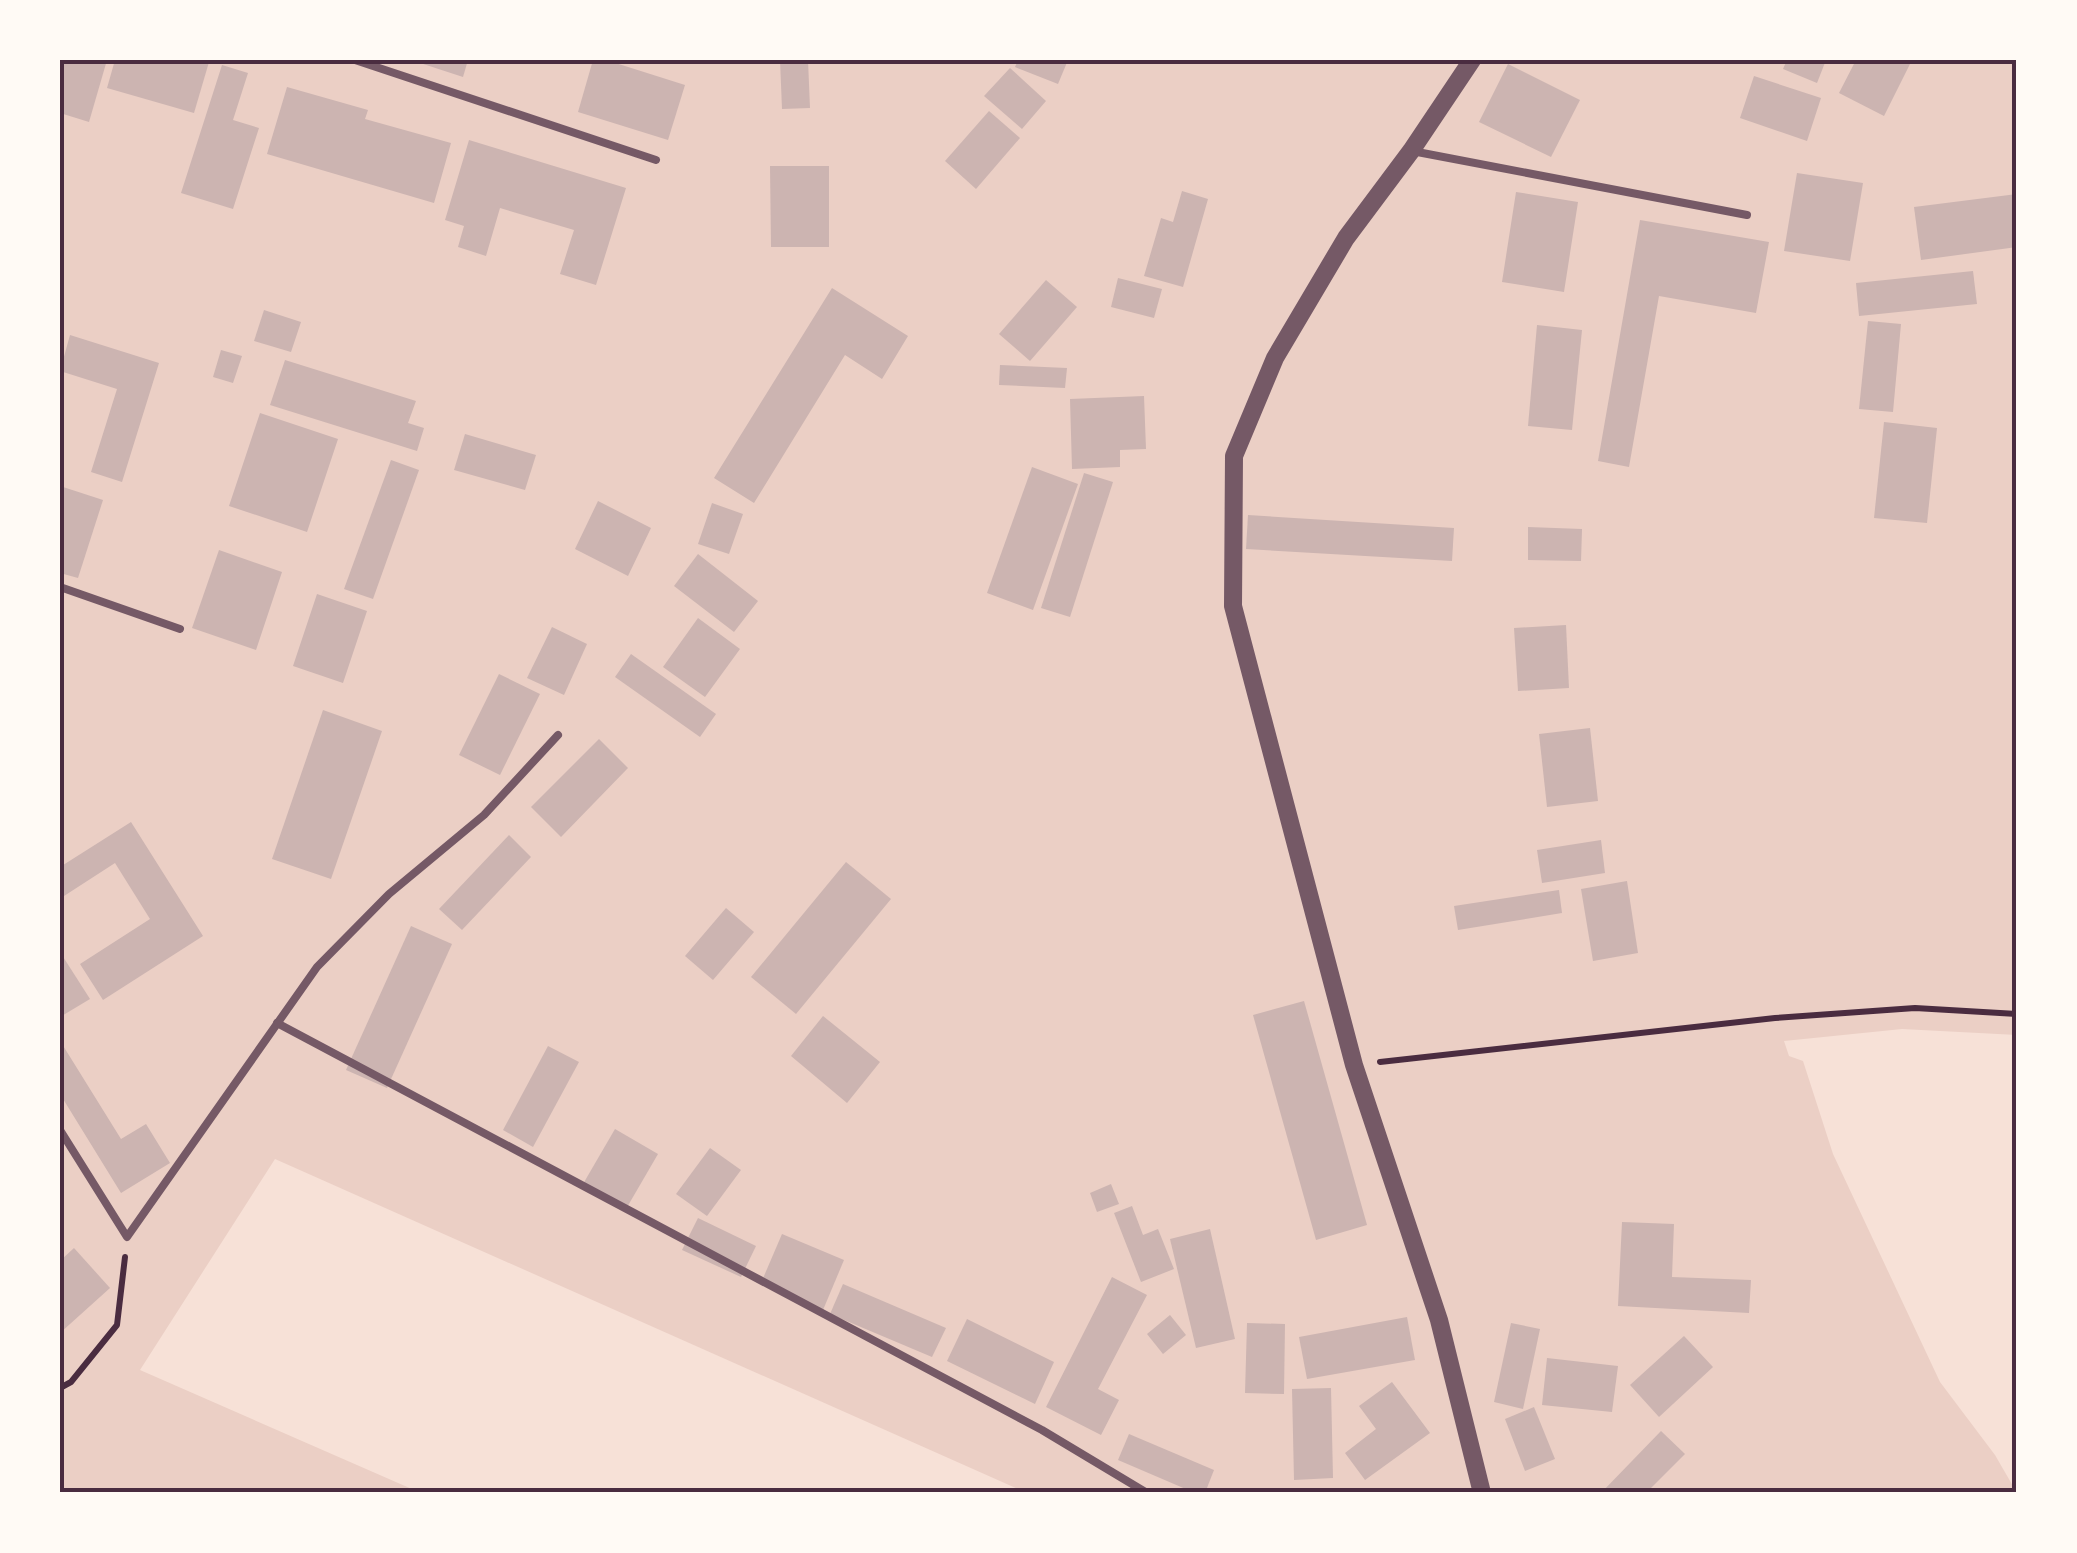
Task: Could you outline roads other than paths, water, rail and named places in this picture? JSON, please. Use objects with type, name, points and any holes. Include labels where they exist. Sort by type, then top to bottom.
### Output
[{"type":"street","points":[[1472,60],[1412,151],[1346,238],[1275,358],[1234,456],[1233,606],[1354,1065],[1439,1320],[1482,1493]]},
{"type":"lane","points":[[355,60],[656,160]]},
{"type":"lane","points":[[1412,151],[1746,215]]},
{"type":"lane","points":[[60,587],[180,629]]},
{"type":"lane","points":[[60,1130],[127,1237],[317,968],[389,894],[484,815],[558,735]]},
{"type":"lane","points":[[277,1024],[1042,1430],[1147,1493]]}]
